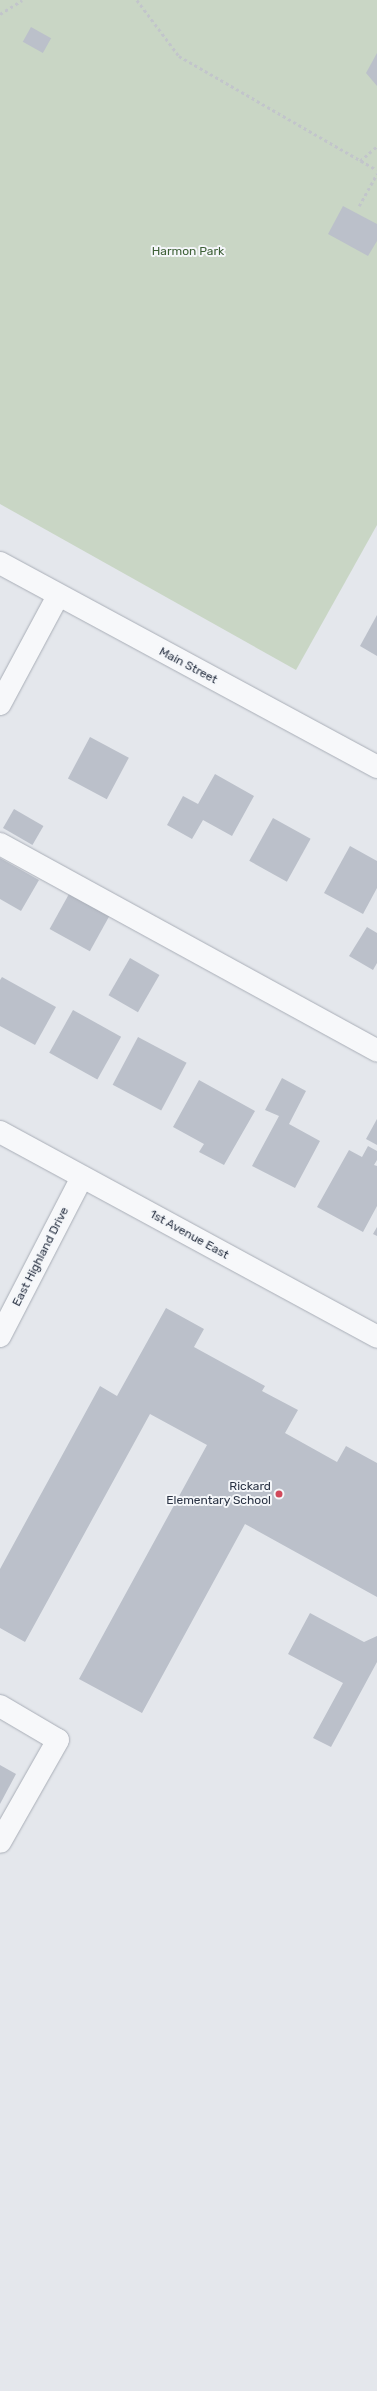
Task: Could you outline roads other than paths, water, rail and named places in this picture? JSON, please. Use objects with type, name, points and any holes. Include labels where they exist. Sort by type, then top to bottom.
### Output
[{"type":"street","name":"Main Street","points":[[0,563],[58,596],[377,767]]},
{"type":"street","points":[[0,704],[58,596]]},
{"type":"street","points":[[0,844],[377,1050]]},
{"type":"street","name":"1st Avenue East","points":[[0,1132],[377,1338]]},
{"type":"street","name":"East Highland Drive","points":[[0,1336],[82,1177]]},
{"type":"street","points":[[0,1706],[58,1740],[0,1842]]},
{"type":"place","name":"Rickard Elementary School","points":[[279,1494]]},
{"type":"park label","name":"Harmon Park","points":[[188,252]]}]
